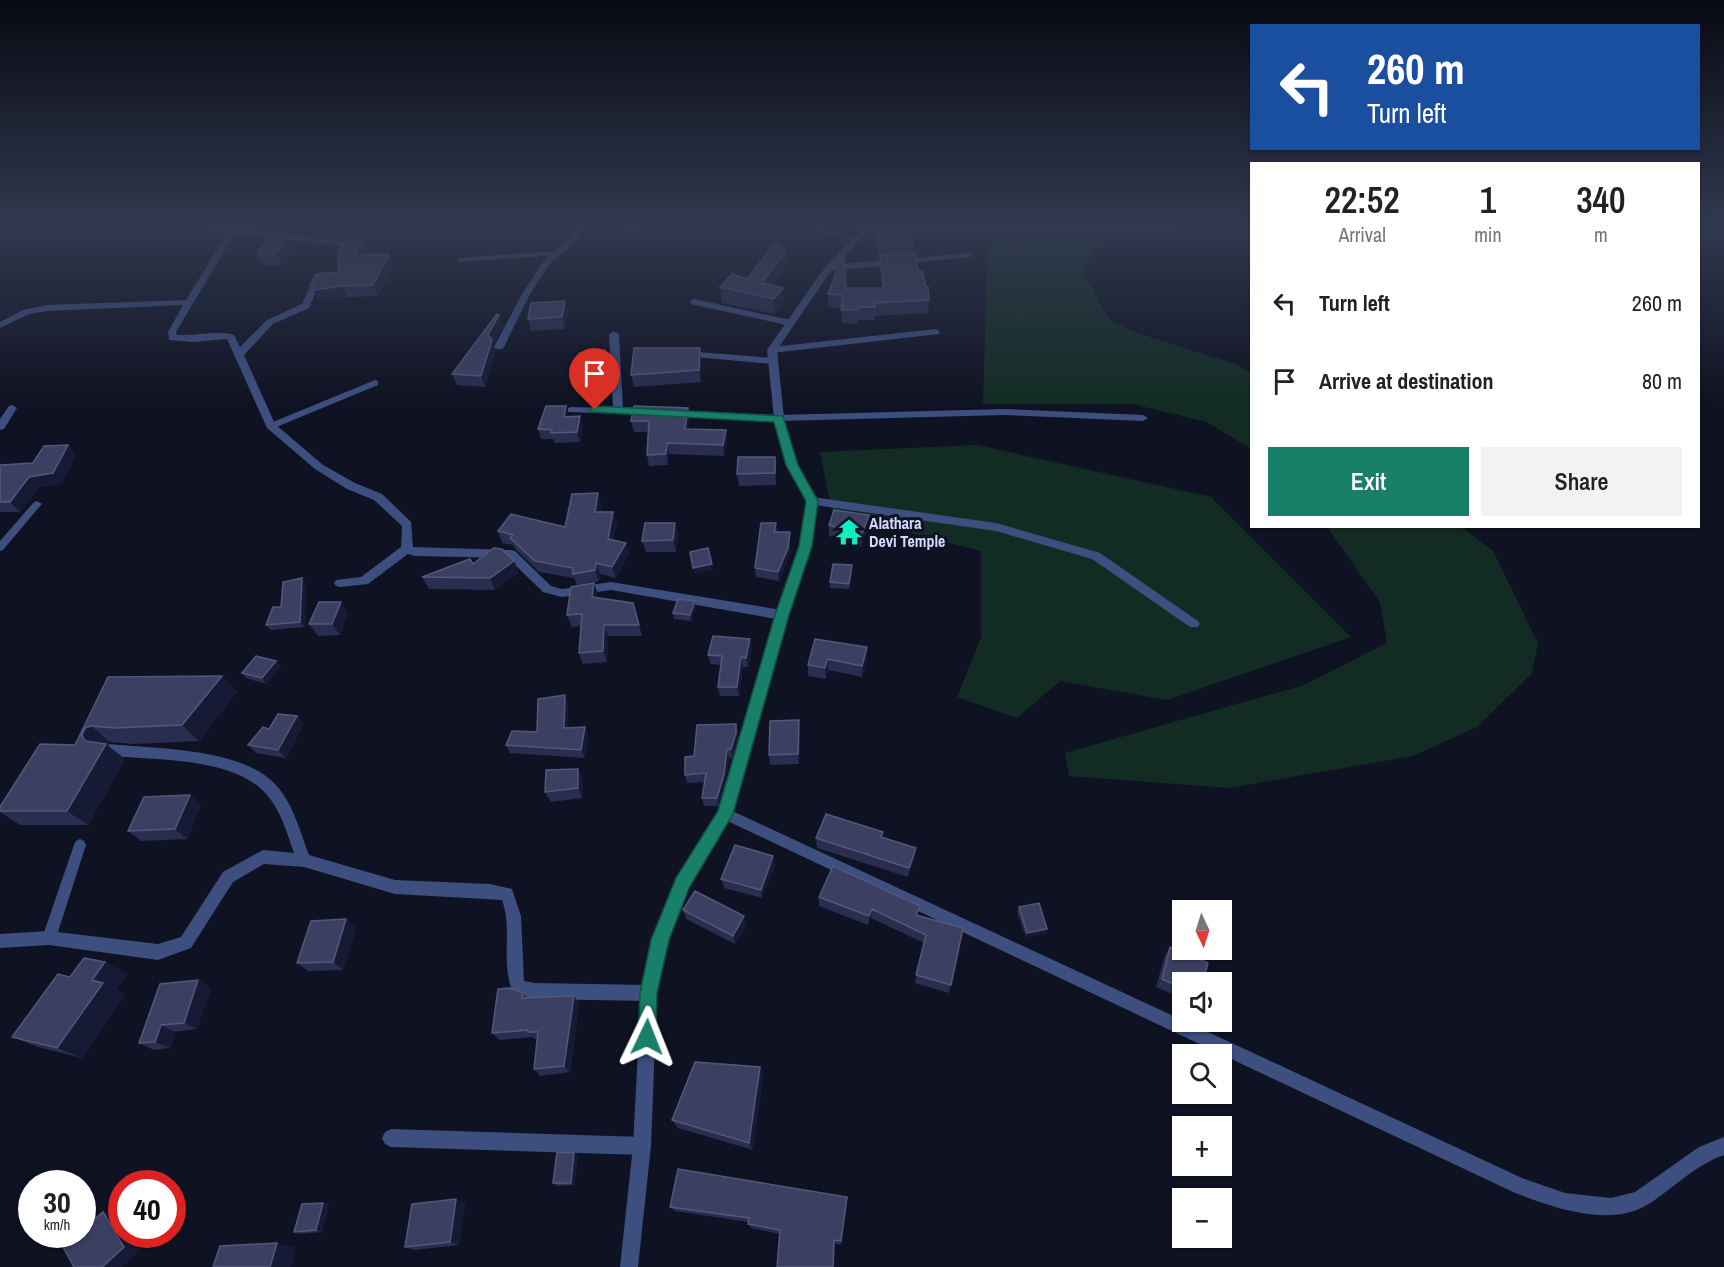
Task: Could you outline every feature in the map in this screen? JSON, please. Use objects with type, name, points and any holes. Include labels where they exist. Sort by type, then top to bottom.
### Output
[{"type":"street","points":[[199,285],[172,332],[172,338],[193,339],[227,334],[231,337],[271,426],[319,467],[351,486],[378,497],[407,525],[407,549]]},
{"type":"street","points":[[238,355],[270,322],[306,306],[315,285]]},
{"type":"street","points":[[499,347],[532,285]]},
{"type":"street","points":[[629,1267],[642,1146],[648,993],[660,940],[682,884],[726,814],[782,615],[806,546],[812,501],[792,465],[779,418],[773,356],[791,323],[818,285]]},
{"type":"street","points":[[0,325],[26,312],[47,308],[189,302]]},
{"type":"street","points":[[694,302],[791,323]]},
{"type":"street","points":[[698,356],[773,356],[936,332]]},
{"type":"street","points":[[614,334],[618,410]]},
{"type":"street","points":[[0,427],[12,408]]},
{"type":"street","points":[[571,410],[618,410],[779,418],[1005,412],[1143,418]]},
{"type":"street","points":[[812,501],[996,527],[1096,556],[1194,624]]},
{"type":"street","points":[[340,583],[364,581],[407,549]]},
{"type":"street","points":[[407,549],[415,552],[511,554],[547,589],[562,593],[611,586],[782,615]]},
{"type":"street","points":[[110,750],[198,760],[237,768],[264,783],[281,805],[304,860]]},
{"type":"street","points":[[726,814],[1519,1186],[1565,1202],[1611,1207],[1639,1200],[1705,1153],[1724,1146]]},
{"type":"street","points":[[0,941],[49,938],[158,952],[186,943],[228,877],[262,857],[304,860],[395,888],[490,891],[507,894],[513,906],[514,972],[518,987],[534,992],[648,993]]},
{"type":"street","points":[[391,1138],[642,1146]]},
{"type":"lane","points":[[271,426],[375,382]]},
{"type":"lane","points":[[0,547],[37,504]]},
{"type":"lane","points":[[49,938],[80,845]]},
{"type":"green space","points":[[986,285],[1090,285],[1110,320],[1137,333],[1238,365],[1250,372],[1250,448],[1207,422],[1132,404],[983,404]]},
{"type":"green space","points":[[977,445],[1211,497],[1351,637],[1167,700],[1060,681],[1017,718],[957,697],[981,638],[981,551],[832,513],[820,452]]},
{"type":"green space","points":[[1328,528],[1462,528],[1493,551],[1538,643],[1532,673],[1477,727],[1413,756],[1229,788],[1069,776],[1065,753],[1304,685],[1387,643],[1380,602]]},
{"type":"building","points":[[369,285],[313,290],[314,286],[310,286]]},
{"type":"building","points":[[722,285],[771,285],[783,288],[774,299],[720,287]]},
{"type":"building","points":[[831,285],[846,285],[846,288],[884,288],[884,285],[926,285],[928,287],[929,300],[875,303],[875,307],[841,310],[843,295],[828,294]]},
{"type":"building","points":[[565,301],[562,317],[528,319],[531,303]]},
{"type":"building","points":[[497,314],[499,315],[488,335],[492,340],[481,376],[452,374]]},
{"type":"building","points":[[634,348],[700,348],[699,370],[631,375]]},
{"type":"building","points":[[605,350],[606,367],[580,370],[579,353]]},
{"type":"building","points":[[546,406],[566,406],[564,417],[580,416],[577,432],[551,433],[552,430],[538,429]]},
{"type":"building","points":[[634,406],[688,408],[685,429],[726,430],[723,445],[667,443],[666,454],[647,455],[649,421],[631,421]]},
{"type":"building","points":[[68,445],[53,473],[29,477],[10,502],[0,502],[0,465],[33,463],[44,446]]},
{"type":"building","points":[[738,457],[775,457],[775,473],[737,474]]},
{"type":"building","points":[[598,493],[595,512],[613,512],[608,539],[626,543],[612,567],[596,563],[595,570],[573,574],[573,568],[535,561],[510,538],[513,535],[498,531],[511,514],[565,527],[572,494]]},
{"type":"building","points":[[834,510],[869,515],[861,536],[829,525]]},
{"type":"building","points":[[645,523],[675,523],[673,540],[642,541]]},
{"type":"building","points":[[761,523],[776,523],[774,532],[790,532],[788,548],[778,572],[755,568]]},
{"type":"building","points":[[494,548],[502,549],[514,561],[490,578],[422,577],[470,559],[473,564]]},
{"type":"building","points":[[708,548],[712,564],[693,568],[690,552]]},
{"type":"building","points":[[833,564],[852,565],[849,584],[830,582]]},
{"type":"building","points":[[302,578],[300,622],[266,625],[273,607],[281,607],[283,582]]},
{"type":"building","points":[[594,583],[592,597],[633,603],[639,625],[604,625],[603,651],[579,653],[582,614],[567,615],[571,587]]},
{"type":"building","points":[[678,599],[695,601],[690,615],[673,613]]},
{"type":"building","points":[[319,602],[341,602],[332,624],[309,624]]},
{"type":"building","points":[[713,636],[750,639],[746,658],[741,657],[737,687],[718,687],[722,656],[708,655]]},
{"type":"building","points":[[815,639],[867,647],[862,666],[827,659],[825,668],[808,665]]},
{"type":"building","points":[[256,656],[276,661],[262,678],[242,673]]},
{"type":"building","points":[[222,676],[182,725],[115,728],[91,726],[85,728],[82,735],[85,741],[106,744],[67,811],[0,811],[0,807],[40,744],[75,745],[108,677]]},
{"type":"building","points":[[565,695],[564,728],[585,727],[581,750],[506,745],[512,731],[537,732],[538,699]]},
{"type":"building","points":[[278,714],[297,716],[278,750],[248,745],[263,727],[269,729]]},
{"type":"building","points":[[799,720],[798,754],[769,755],[770,721]]},
{"type":"building","points":[[736,724],[731,749],[727,749],[724,774],[717,798],[702,798],[706,773],[685,775],[685,757],[694,756],[697,725]]},
{"type":"building","points":[[578,769],[578,788],[545,792],[546,770]]},
{"type":"building","points":[[190,795],[175,829],[128,831],[144,797]]},
{"type":"building","points":[[826,814],[883,832],[881,837],[916,848],[909,868],[816,838]]},
{"type":"building","points":[[735,845],[773,856],[761,890],[721,879]]},
{"type":"building","points":[[833,866],[920,906],[916,915],[963,928],[951,985],[916,975],[926,935],[872,909],[869,916],[819,897]]},
{"type":"building","points":[[695,891],[744,916],[733,936],[683,910]]},
{"type":"building","points":[[1039,903],[1047,929],[1027,933],[1019,907]]},
{"type":"building","points":[[346,919],[333,962],[297,963],[311,921]]},
{"type":"building","points":[[1170,947],[1172,948],[1172,960],[1201,960],[1208,963],[1206,972],[1172,972],[1172,984],[1162,979]]},
{"type":"building","points":[[84,958],[105,962],[92,980],[103,983],[57,1048],[12,1037],[58,974],[70,977]]},
{"type":"building","points":[[198,980],[184,1023],[161,1025],[155,1042],[139,1043],[160,984]]},
{"type":"building","points":[[510,988],[523,993],[522,998],[574,996],[564,1066],[534,1069],[538,1032],[528,1032],[528,1030],[492,1033],[498,989]]},
{"type":"building","points":[[695,1062],[760,1067],[749,1143],[672,1120]]},
{"type":"building","points":[[557,1152],[574,1153],[571,1183],[553,1183]]},
{"type":"building","points":[[678,1169],[847,1197],[841,1241],[834,1240],[833,1267],[777,1267],[780,1230],[748,1224],[749,1218],[670,1207]]},
{"type":"building","points":[[456,1199],[450,1242],[405,1247],[412,1204]]},
{"type":"building","points":[[323,1203],[316,1230],[294,1232],[302,1204]]},
{"type":"building","points":[[103,1212],[108,1220],[108,1248],[123,1248],[102,1267],[74,1267],[64,1248],[96,1248],[96,1218]]},
{"type":"building","points":[[277,1243],[270,1267],[213,1267],[220,1246]]},
{"type":"place","name":"Alathara Devi Temple","points":[[849,532]]},
{"type":"route","points":[[595,410],[779,418],[792,465],[812,501],[806,546],[782,615],[726,814],[682,884],[660,940],[648,993],[647,1037]]}]
